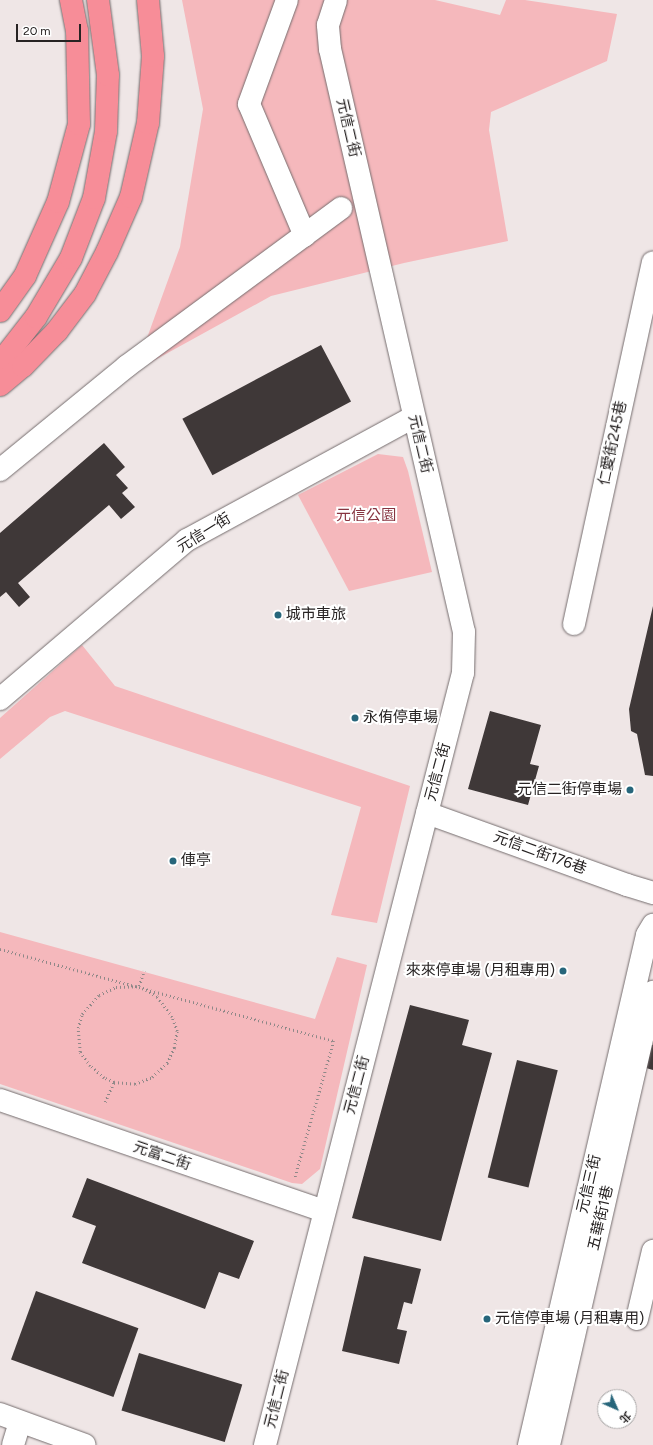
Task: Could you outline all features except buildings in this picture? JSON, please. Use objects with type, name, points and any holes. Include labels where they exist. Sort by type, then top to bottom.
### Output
[{"type":"highway","points":[[0,310],[25,276],[58,202],[79,124],[77,31],[71,0]]},
{"type":"highway","points":[[0,363],[36,318],[71,258],[94,198],[106,131],[108,75],[98,0]]},
{"type":"highway","points":[[0,385],[23,366],[57,331],[85,294],[107,252],[131,197],[148,123],[153,56],[148,0]]},
{"type":"street","points":[[287,0],[249,104],[305,236]]},
{"type":"street","name":"元信二街","points":[[265,1445],[463,673],[464,632],[330,49],[328,25],[336,0]]},
{"type":"street","points":[[0,470],[127,366],[341,208]]},
{"type":"street","name":"仁愛街245巷","points":[[574,624],[653,263]]},
{"type":"street","name":"元信一街","points":[[0,699],[187,540],[414,417]]},
{"type":"street","name":"元信二街176巷","points":[[427,813],[653,893]]},
{"type":"street","name":"元信三街","points":[[529,1445],[651,933]]},
{"type":"street","name":"五華街1巷","points":[[549,1445],[653,992]]},
{"type":"street","name":"元富二街","points":[[0,1100],[324,1211]]},
{"type":"street","points":[[637,1319],[653,1251]]},
{"type":"street","points":[[0,1414],[85,1445]]},
{"type":"street","points":[[13,1445],[20,1422]]},
{"type":"path","points":[[0,949],[139,986],[334,1041],[294,1180]]},
{"type":"path","points":[[139,986],[144,971]]},
{"type":"path","points":[[139,986],[157,997],[172,1017],[178,1031],[174,1048],[167,1063],[152,1077],[136,1084],[114,1082],[104,1078],[90,1066],[80,1052],[78,1028],[82,1014],[99,995],[116,987],[139,986]]},
{"type":"path","points":[[105,1102],[114,1082]]},
{"type":"green space","points":[[182,0],[435,0],[500,15],[506,0],[525,0],[617,14],[607,61],[491,112],[489,130],[508,241],[404,263],[271,296],[135,371],[180,247],[203,109]]},
{"type":"green space","name":"元信公園","points":[[378,454],[403,457],[408,471],[432,572],[349,591],[298,495]]},
{"type":"green space","points":[[82,645],[115,686],[410,786],[377,923],[331,915],[361,807],[65,711],[50,717],[0,759],[0,718]]},
{"type":"green space","points":[[0,932],[315,1019],[337,957],[367,965],[320,1169],[302,1184],[292,1183],[0,1084]]},
{"type":"place","name":"城市車旅","points":[[278,615]]},
{"type":"place","name":"永侑停車場","points":[[355,718]]},
{"type":"place","name":"元信二街停車場","points":[[630,790]]},
{"type":"place","name":"俥亭","points":[[173,861]]},
{"type":"place","name":"來來停車場 (月租專用)","points":[[563,971]]},
{"type":"place","name":"元信停車場 (月租專用)","points":[[487,1319]]}]
